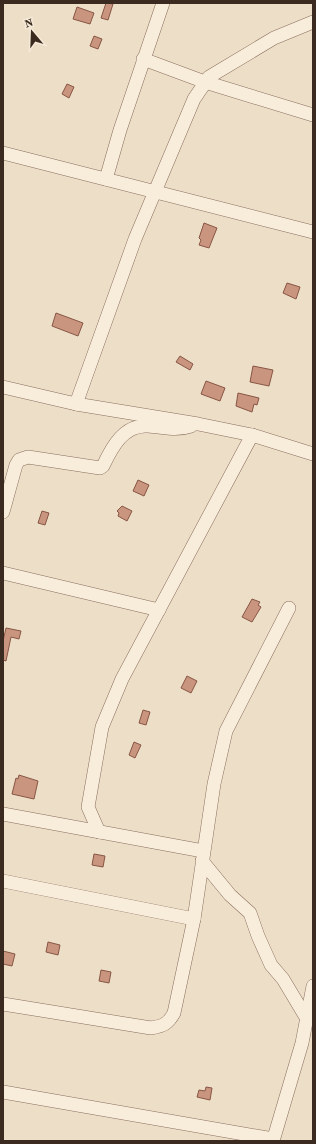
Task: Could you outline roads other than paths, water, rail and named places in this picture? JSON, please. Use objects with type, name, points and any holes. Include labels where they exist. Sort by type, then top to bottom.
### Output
[{"type":"street","points":[[106,179],[120,130],[163,3]]},
{"type":"street","points":[[76,404],[135,239],[194,99],[209,77],[274,38],[313,22]]},
{"type":"street","points":[[143,59],[205,82],[313,115]]},
{"type":"street","points":[[3,153],[313,232]]},
{"type":"street","points":[[3,387],[76,404],[198,424],[252,435],[313,454]]},
{"type":"street","points":[[3,512],[16,465],[19,460],[28,457],[100,468],[103,466],[111,449],[122,434],[137,427],[147,426],[182,429],[198,424]]},
{"type":"street","points":[[99,832],[88,807],[102,727],[122,679],[252,435]]},
{"type":"street","points":[[3,573],[160,610]]},
{"type":"street","points":[[3,1004],[152,1028],[166,1024],[174,1013],[194,919],[214,784],[226,731],[289,608]]},
{"type":"street","points":[[3,814],[99,832],[203,856],[230,895],[250,913],[258,936],[272,965],[307,1019]]},
{"type":"street","points":[[3,881],[194,919]]},
{"type":"street","points":[[3,1092],[273,1140],[307,1045],[307,1019],[313,986]]}]
